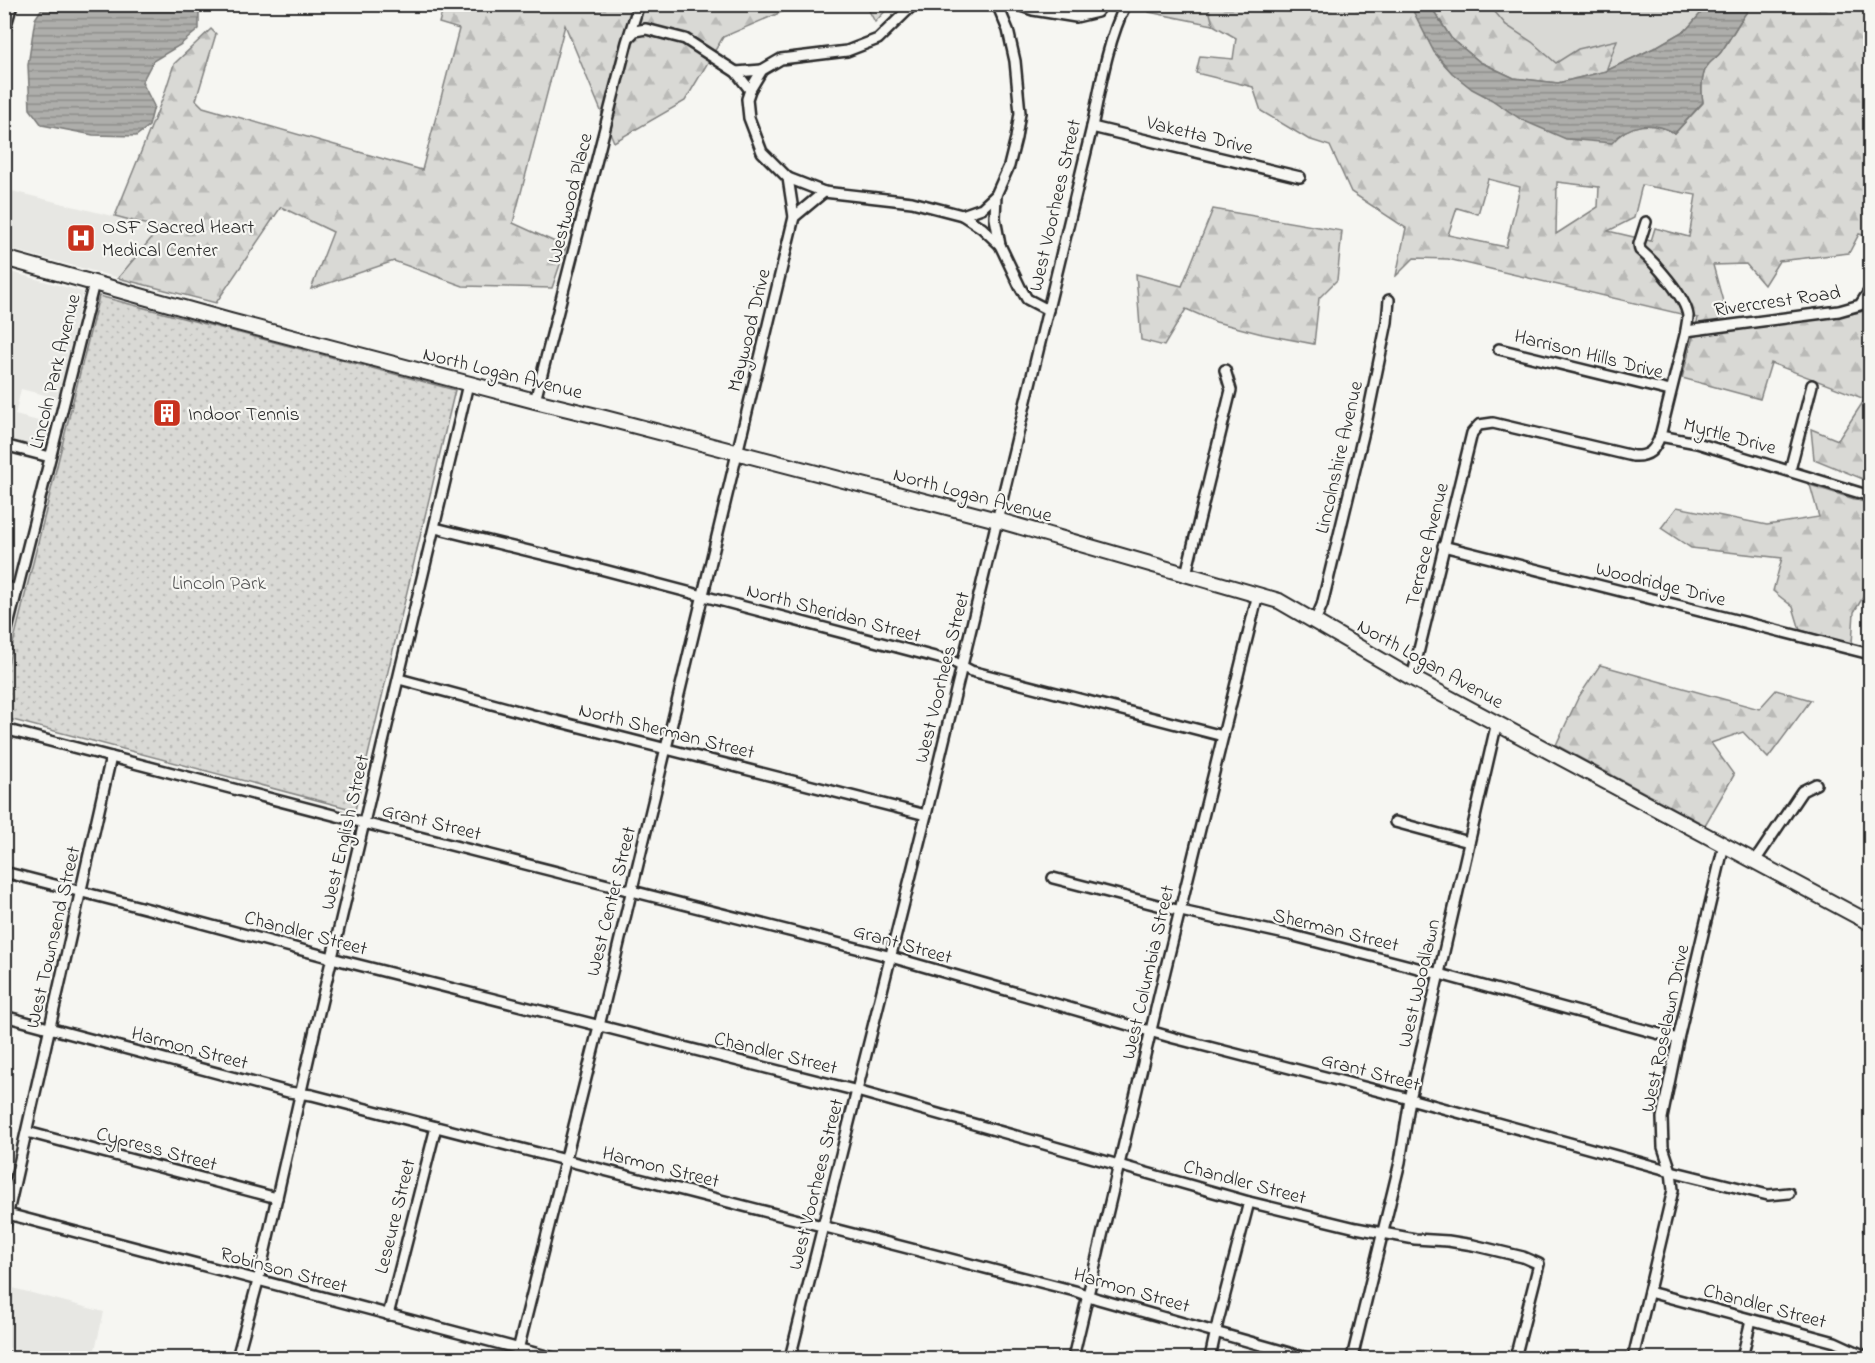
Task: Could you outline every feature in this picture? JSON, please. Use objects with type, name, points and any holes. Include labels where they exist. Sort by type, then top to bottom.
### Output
[{"type":"street","points":[[4,32],[12,4]]},
{"type":"street","name":"Westwood Place","points":[[535,401],[639,4]]},
{"type":"street","points":[[736,72],[762,70],[781,59],[847,51],[878,39],[914,4]]},
{"type":"street","points":[[998,4],[1008,30],[1015,61],[1020,113],[1009,166],[996,195],[995,218],[1000,245],[1012,272],[1028,299],[1048,310]]},
{"type":"street","points":[[1015,4],[1033,10],[1076,17],[1097,12],[1102,4]]},
{"type":"street","name":"West Voorhees Street","points":[[790,1359],[891,958],[1101,84],[1119,18],[1126,4]]},
{"type":"street","points":[[630,36],[635,31],[646,29],[685,39],[736,72],[750,90]]},
{"type":"street","points":[[762,70],[747,99],[749,118],[762,152],[788,178],[824,192],[912,202],[962,215],[982,228],[1000,245]]},
{"type":"street","name":"Vaketta Drive","points":[[1092,127],[1300,177]]},
{"type":"street","name":"Maywood Drive","points":[[737,452],[794,217],[788,178]]},
{"type":"street","points":[[794,217],[824,192]]},
{"type":"street","points":[[962,215],[982,208],[996,195]]},
{"type":"street","name":"Rivercrest Road","points":[[1646,222],[1640,249],[1657,265],[1683,303],[1688,316],[1660,436]]},
{"type":"street","name":"North Logan Avenue","points":[[4,258],[468,384],[997,520],[1279,601],[1412,678],[1870,923]]},
{"type":"street","name":"Lincoln Park Avenue","points":[[4,642],[94,283]]},
{"type":"street","name":"Rivercrest Road","points":[[1686,331],[1839,311],[1860,305],[1868,293]]},
{"type":"street","name":"Lincolnshire Avenue","points":[[1315,621],[1322,605],[1367,419],[1387,322],[1389,300]]},
{"type":"street","name":"Harrison Hills Drive","points":[[1499,349],[1670,391]]},
{"type":"street","points":[[1186,574],[1231,390],[1226,370]]},
{"type":"street","name":"West English Street","points":[[237,1359],[258,1281],[468,384]]},
{"type":"street","points":[[1790,470],[1812,385]]},
{"type":"street","name":"Myrtle Drive","points":[[1483,423],[1493,423],[1639,457],[1656,448],[1660,436],[1697,443],[1870,496]]},
{"type":"street","name":"Terrace Avenue","points":[[1412,678],[1472,432],[1483,423]]},
{"type":"street","points":[[4,445],[50,457]]},
{"type":"street","name":"West Center Street","points":[[517,1354],[599,1026],[737,452]]},
{"type":"street","name":"North Sheridan Street","points":[[435,528],[954,662],[971,670],[1222,736]]},
{"type":"street","name":"Woodridge Drive","points":[[1443,546],[1870,654]]},
{"type":"street","points":[[4,586],[17,590]]},
{"type":"street","name":"West Columbia Street","points":[[1073,1359],[1258,594]]},
{"type":"street","name":"North Sherman Street","points":[[399,679],[926,814]]},
{"type":"street","name":"West Woodlawn","points":[[1352,1359],[1400,1162],[1410,1099],[1497,722]]},
{"type":"street","name":"Grant Street","points":[[4,729],[891,958],[1152,1032],[1410,1099],[1671,1171],[1768,1195],[1789,1192]]},
{"type":"street","name":"West Townsend Street","points":[[4,1230],[111,757]]},
{"type":"street","points":[[1755,861],[1802,791],[1816,784]]},
{"type":"street","points":[[1395,822],[1469,842]]},
{"type":"street","name":"West Roselawn Drive","points":[[1633,1359],[1673,1190],[1671,1171],[1663,1147],[1662,1118],[1678,1039],[1724,845]]},
{"type":"street","name":"Chandler Street","points":[[4,872],[857,1091],[1249,1202],[1383,1233],[1473,1245],[1523,1257],[1539,1264],[1515,1359]]},
{"type":"street","name":"Sherman Street","points":[[1053,878],[1180,911],[1301,938],[1678,1039]]},
{"type":"street","name":"Harmon Street","points":[[4,1016],[288,1092],[312,1095],[1088,1295],[1306,1359]]},
{"type":"street","name":"Leseure Street","points":[[388,1315],[436,1127]]},
{"type":"street","name":"Cypress Street","points":[[27,1132],[277,1198]]},
{"type":"street","points":[[1210,1359],[1249,1202]]},
{"type":"street","name":"Robinson Street","points":[[6,1214],[388,1315],[517,1354],[554,1359]]},
{"type":"street","name":"Chandler Street","points":[[1649,1292],[1835,1342],[1849,1354],[1870,1359]]},
{"type":"street","points":[[1742,1359],[1751,1320]]},
{"type":"street","points":[[4,1357],[10,1359]]},
{"type":"shaded area","points":[[195,4],[199,9],[199,29],[180,45],[153,61],[142,82],[154,106],[149,126],[136,136],[93,135],[42,125],[30,109],[28,65],[35,19],[44,5]]},
{"type":"shaded area","points":[[1410,5],[1430,5],[1451,38],[1480,62],[1514,78],[1558,83],[1606,71],[1654,48],[1687,29],[1708,5],[1752,5],[1721,52],[1706,67],[1702,82],[1703,102],[1675,133],[1658,126],[1641,126],[1626,131],[1612,143],[1566,139],[1522,120],[1472,89],[1452,73],[1434,52]]},
{"type":"shaded area","name":"OSF Sacred Heart Medical Center","points":[[4,189],[160,228],[146,285],[5,248]]},
{"type":"shaded area","points":[[4,270],[83,292],[57,398],[21,389],[15,415],[50,424],[44,448],[33,448],[5,440]]},
{"type":"shaded area","points":[[5,1286],[104,1312],[93,1358],[48,1358],[5,1347]]},
{"type":"green space","points":[[444,5],[798,5],[723,37],[685,101],[614,142],[565,25],[513,223],[566,247],[552,288],[463,286],[394,261],[311,289],[333,232],[281,207],[216,303],[118,278],[160,228],[115,216],[164,95],[174,64],[211,29],[216,34],[196,100],[203,107],[422,170],[459,29],[439,23]]},
{"type":"green space","points":[[866,5],[891,5],[875,22]]},
{"type":"green space","points":[[1147,5],[1262,5],[1213,25],[1149,12]]},
{"type":"green space","points":[[1208,5],[1410,5],[1440,60],[1466,84],[1489,98],[1611,143],[1634,127],[1649,125],[1675,133],[1703,103],[1702,82],[1706,67],[1721,52],[1752,5],[1870,5],[1870,237],[1859,234],[1849,253],[1779,261],[1764,285],[1746,264],[1713,265],[1731,331],[1870,310],[1870,482],[1814,459],[1811,429],[1838,440],[1865,399],[1771,363],[1760,399],[1682,378],[1698,318],[1448,259],[1414,258],[1396,276],[1406,228],[1351,192],[1330,146],[1308,139],[1261,111],[1253,87],[1196,73],[1200,56],[1233,59],[1236,38],[1213,25]],"holes":[[[1488,179],[1520,187],[1506,247],[1448,235],[1457,208],[1478,214]],[[1557,182],[1599,187],[1598,207],[1556,234]],[[1642,185],[1696,195],[1689,237],[1655,228],[1651,241],[1608,231],[1634,218]]]},
{"type":"green space","points":[[1430,5],[1708,5],[1687,29],[1654,48],[1606,71],[1558,83]]},
{"type":"green space","points":[[1430,5],[1489,5],[1506,25],[1532,42],[1556,63],[1578,49],[1617,40],[1606,71],[1558,83],[1514,78],[1480,62],[1451,38]]},
{"type":"green space","points":[[1213,209],[1342,231],[1337,280],[1319,298],[1314,344],[1216,322],[1186,309],[1164,346],[1141,340],[1136,274],[1182,286]]},
{"type":"green space","name":"Lincoln Park","points":[[99,296],[455,390],[355,810],[5,718],[5,676]]},
{"type":"green space","points":[[1810,485],[1870,504],[1870,586],[1854,612],[1852,644],[1800,630],[1793,607],[1773,591],[1782,558],[1691,548],[1661,528],[1677,507],[1767,525],[1819,517]]},
{"type":"green space","points":[[1600,665],[1759,709],[1776,690],[1811,700],[1768,758],[1743,732],[1711,743],[1734,775],[1705,825],[1556,745],[1578,698]]},
{"type":"place","name":"OSF Sacred Heart Medical Center","points":[[81,238]]},
{"type":"place","name":"Indoor Tennis","points":[[167,413]]}]
